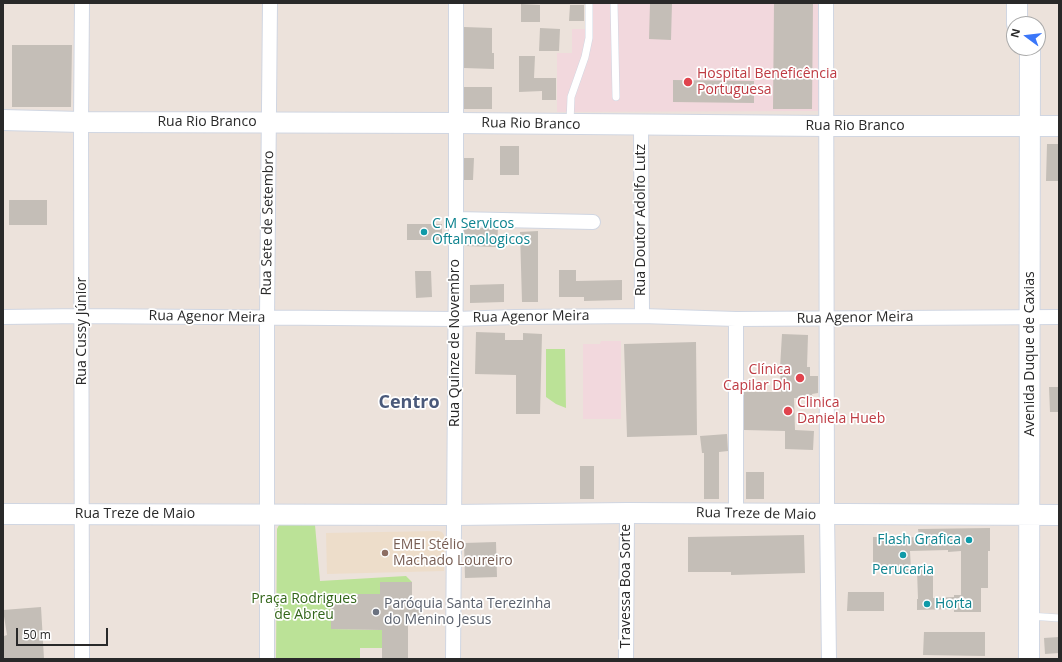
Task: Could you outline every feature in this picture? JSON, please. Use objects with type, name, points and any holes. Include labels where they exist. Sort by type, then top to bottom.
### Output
[{"type":"street","name":"Rua Cussy Júnior","points":[[82,3],[82,659]]},
{"type":"street","name":"Rua Sete de Setembro","points":[[267,514],[270,3]]},
{"type":"street","name":"Rua Quinze de Novembro","points":[[453,659],[456,319],[456,3]]},
{"type":"street","points":[[826,3],[827,515],[829,659]]},
{"type":"street","points":[[1018,3],[1018,16]]},
{"type":"street","points":[[1030,3],[1030,16]]},
{"type":"street","name":"Avenida Duque de Caxias","points":[[1018,56],[1024,126]]},
{"type":"street","name":"Avenida Duque de Caxias","points":[[1017,659],[1023,515],[1024,126],[1029,56]]},
{"type":"street","name":"Rua Rio Branco","points":[[3,120],[81,122],[1059,126]]},
{"type":"street","name":"Rua Doutor Adolfo Lutz","points":[[641,125],[642,316]]},
{"type":"street","points":[[456,219],[593,222]]},
{"type":"street","name":"Rua Agenor Meira","points":[[3,317],[82,316],[456,319],[642,316],[736,319],[1059,316]]},
{"type":"street","points":[[736,319],[736,514]]},
{"type":"street","name":"Rua Treze de Maio","points":[[454,515],[627,513],[1059,516]]},
{"type":"street","name":"Travessa Boa Sorte","points":[[626,659],[627,513]]},
{"type":"street","name":"Rua Treze de Maio","points":[[3,514],[267,514]]},
{"type":"street","points":[[267,659],[267,514],[454,515]]},
{"type":"street","name":"Avenida Duque de Caxias","points":[[1023,515],[1029,616],[1029,659]]},
{"type":"lane","points":[[570,124],[571,97],[585,57],[589,38],[589,3]]},
{"type":"lane","points":[[614,3],[616,97]]},
{"type":"lane","points":[[1029,616],[1059,618]]},
{"type":"shaded area","name":"Hospital Beneficência Portuguesa","points":[[587,3],[819,3],[819,111],[557,112],[557,53],[572,53],[572,29],[587,29]]},
{"type":"shaded area","points":[[601,341],[621,341],[621,419],[583,419],[583,344],[600,344]]},
{"type":"shaded area","name":"EMEI Stélio Machado Loureiro","points":[[442,532],[444,535],[444,571],[327,574],[326,533]]},
{"type":"green space","points":[[546,349],[565,349],[566,408],[556,404],[546,397]]},
{"type":"green space","name":"Praça Rodrigues de Abreu","points":[[279,525],[315,525],[320,581],[406,576],[412,582],[380,582],[380,594],[331,594],[331,629],[382,630],[382,640],[408,641],[402,648],[360,648],[360,659],[276,659],[277,529]]},
{"type":"building","points":[[650,3],[672,3],[671,40],[649,39]]},
{"type":"building","points":[[774,3],[813,3],[812,109],[773,109]]},
{"type":"building","points":[[521,4],[540,5],[540,22],[521,22]]},
{"type":"building","points":[[570,5],[584,5],[584,21],[569,21]]},
{"type":"building","points":[[464,27],[492,28],[492,53],[494,53],[494,69],[464,68]]},
{"type":"building","points":[[540,28],[560,29],[559,51],[539,51]]},
{"type":"building","points":[[12,45],[72,45],[71,107],[12,107]]},
{"type":"building","points":[[519,56],[535,56],[534,78],[556,78],[556,100],[542,100],[542,91],[519,92]]},
{"type":"building","points":[[673,80],[754,81],[754,103],[673,102]]},
{"type":"building","points":[[464,87],[492,87],[492,109],[464,109]]},
{"type":"building","points":[[1047,144],[1059,144],[1059,181],[1046,181]]},
{"type":"building","points":[[500,146],[519,146],[519,175],[500,175]]},
{"type":"building","points":[[464,158],[474,158],[473,180],[464,180]]},
{"type":"building","points":[[9,200],[47,200],[47,225],[9,225]]},
{"type":"building","name":"C M Servicos Oftalmologicos","points":[[407,224],[442,224],[442,240],[407,240]]},
{"type":"building","points":[[464,228],[498,228],[497,247],[464,246]]},
{"type":"building","points":[[538,231],[538,302],[522,302],[520,232]]},
{"type":"building","points":[[559,270],[576,270],[576,281],[622,280],[622,300],[584,301],[584,297],[559,297]]},
{"type":"building","points":[[415,271],[431,271],[432,297],[416,298]]},
{"type":"building","points":[[504,284],[504,302],[470,303],[470,285]]},
{"type":"building","points":[[476,332],[505,333],[505,340],[523,340],[523,333],[542,334],[540,414],[516,414],[516,375],[475,374]]},
{"type":"building","points":[[782,334],[808,335],[807,367],[810,367],[810,376],[818,376],[818,393],[812,394],[813,398],[794,398],[795,430],[814,431],[813,450],[785,449],[785,431],[744,430],[744,392],[781,392],[780,368]]},
{"type":"building","points":[[696,342],[697,435],[627,437],[624,344]]},
{"type":"building","points":[[1049,387],[1059,387],[1059,412],[1050,412]]},
{"type":"building","points":[[727,434],[728,451],[719,452],[719,499],[704,499],[704,453],[702,453],[700,436]]},
{"type":"building","points":[[580,466],[594,466],[594,499],[580,499]]},
{"type":"building","points":[[746,472],[764,472],[764,499],[746,499]]},
{"type":"building","points":[[990,528],[990,551],[988,551],[988,588],[981,588],[981,612],[954,612],[954,609],[917,610],[917,570],[933,570],[933,598],[954,597],[954,595],[961,595],[961,551],[910,551],[911,571],[896,572],[896,570],[873,569],[873,537],[919,537],[918,529]]},
{"type":"building","points":[[804,535],[805,573],[731,575],[731,572],[688,572],[688,537]]},
{"type":"building","points":[[496,542],[497,577],[465,578],[464,543]]},
{"type":"building","name":"Paróquia Santa Terezinha do Menino Jesus","points":[[380,582],[412,582],[412,600],[421,600],[421,625],[408,625],[408,659],[382,659],[382,630],[331,629],[331,594],[380,594]]},
{"type":"building","points":[[848,592],[884,592],[884,611],[847,611]]},
{"type":"building","points":[[41,607],[44,659],[4,659],[4,636],[7,635],[3,610]]},
{"type":"building","points":[[924,632],[985,632],[985,656],[923,655]]},
{"type":"building","points":[[1059,637],[1059,653],[1045,654],[1044,638]]},
{"type":"place","name":"Hospital Beneficência Portuguesa","points":[[688,82]]},
{"type":"place","name":"C M Servicos Oftalmologicos","points":[[424,232]]},
{"type":"place","name":"Clínica Capilar Dh","points":[[800,378]]},
{"type":"place","name":"Clinica Daniela Hueb","points":[[788,411]]},
{"type":"place","name":"Flash Grafica","points":[[969,540]]},
{"type":"place","name":"EMEI Stélio Machado Loureiro","points":[[385,553]]},
{"type":"place","name":"Perucaria","points":[[903,555]]},
{"type":"place","name":"Horta","points":[[927,604]]},
{"type":"place","name":"Paróquia Santa Terezinha do Menino Jesus","points":[[376,612]]},
{"type":"district","name":"Centro","points":[[409,403]]}]
